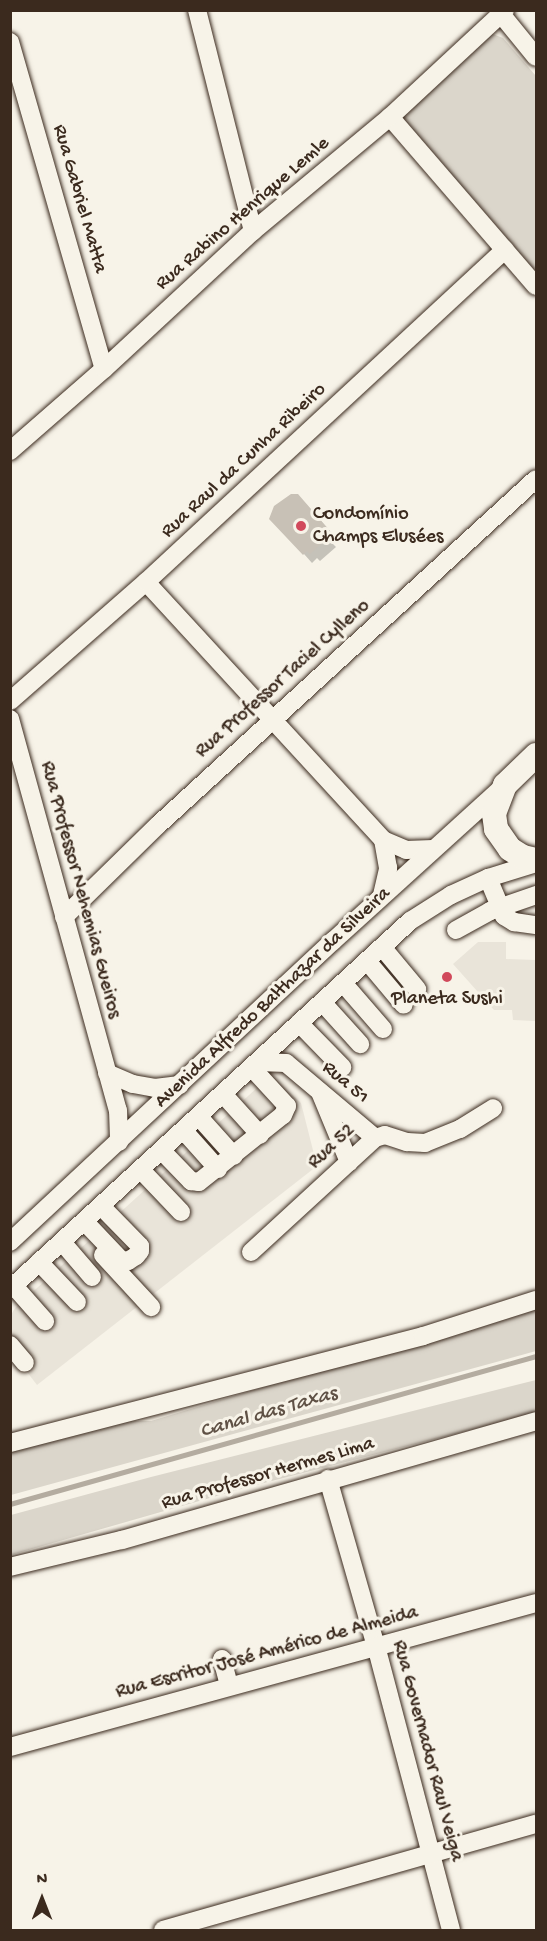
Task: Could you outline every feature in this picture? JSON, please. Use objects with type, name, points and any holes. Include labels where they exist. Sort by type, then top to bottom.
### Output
[{"type":"main road","name":"Avenida Alfredo Balthazar da Silveira","points":[[505,785],[537,755]]},
{"type":"main road","points":[[505,785],[494,814],[496,829],[510,849],[523,857],[537,861]]},
{"type":"street","points":[[197,10],[253,231]]},
{"type":"street","points":[[503,12],[537,57]]},
{"type":"street","name":"Rua Rabino Henrique Lemle","points":[[10,451],[104,369],[253,231],[390,117],[503,12]]},
{"type":"street","name":"Rua Gabriel Matta","points":[[10,42],[104,369]]},
{"type":"street","points":[[390,117],[537,286]]},
{"type":"street","name":"Rua Raul da Cunha Ribeiro","points":[[10,701],[146,582],[505,250]]},
{"type":"street","name":"Rua Professor Taciel Cylleno","points":[[64,917],[274,718],[537,479]]},
{"type":"street","points":[[146,582],[274,718],[383,840],[406,850],[434,849]]},
{"type":"street","name":"Rua Professor Nehemias Gueiros","points":[[10,719],[118,1110],[119,1142]]},
{"type":"street","name":"Avenida Alfredo Balthazar da Silveira","points":[[13,1238],[119,1142],[382,895],[505,785]]},
{"type":"street","points":[[382,895],[388,868],[383,840]]},
{"type":"street","name":"Avenida Alfredo Balthazar da Silveira","points":[[12,1287],[184,1131],[342,983],[430,906],[488,878],[537,861]]},
{"type":"street","points":[[488,878],[504,916],[514,922],[537,925]]},
{"type":"street","points":[[456,930],[500,907],[537,895]]},
{"type":"street","points":[[382,947],[417,989]]},
{"type":"street","points":[[367,961],[404,1005]]},
{"type":"street","points":[[342,983],[383,1029]]},
{"type":"street","points":[[322,1002],[360,1044]]},
{"type":"street","points":[[255,1065],[286,1063],[294,1028],[342,1067]]},
{"type":"street","name":"Rua 51","points":[[286,1063],[375,1138]]},
{"type":"street","points":[[162,1151],[195,1182],[204,1180],[283,1115],[287,1106],[255,1065]]},
{"type":"street","points":[[107,1073],[133,1084],[155,1088],[180,1085]]},
{"type":"street","points":[[320,1090],[349,1162]]},
{"type":"street","points":[[223,1094],[260,1134]]},
{"type":"street","name":"Rua 52","points":[[251,1252],[375,1138],[386,1135],[407,1142],[425,1143],[460,1129],[493,1108]]},
{"type":"street","points":[[199,1117],[234,1156]]},
{"type":"street","points":[[184,1131],[218,1169]]},
{"type":"street","points":[[141,1170],[181,1212]]},
{"type":"street","points":[[84,1221],[124,1262],[128,1262],[140,1251],[138,1243],[101,1206]]},
{"type":"street","points":[[98,1236],[93,1244],[151,1307]]},
{"type":"street","points":[[62,1242],[92,1277]]},
{"type":"street","points":[[39,1262],[76,1302]]},
{"type":"street","points":[[12,1287],[45,1321]]},
{"type":"street","points":[[10,1443],[423,1336],[537,1300]]},
{"type":"street","points":[[10,1345],[25,1363]]},
{"type":"street","name":"Rua Professor Hermes Lima","points":[[10,1567],[122,1540],[328,1479],[537,1421]]},
{"type":"street","name":"Rua Governador Raul Veiga","points":[[328,1479],[376,1646],[451,1930]]},
{"type":"street","name":"Rua Escritor José Américo de Almeida","points":[[10,1747],[537,1603]]},
{"type":"street","points":[[222,1659],[229,1686]]},
{"type":"street","points":[[163,1930],[537,1824]]},
{"type":"shaded area","points":[[490,33],[503,38],[536,76],[536,273],[405,122],[403,115]]},
{"type":"shaded area","points":[[478,942],[506,942],[506,959],[536,960],[536,1083],[535,1021],[513,1020],[512,1010],[494,1010],[453,964]]},
{"type":"shaded area","points":[[271,1075],[301,1103],[317,1166],[37,1385],[11,1351],[11,1315],[15,1308]]},
{"type":"shaded area","points":[[536,1305],[536,1351],[11,1495],[10,1451],[112,1421],[151,1421]]},
{"type":"shaded area","points":[[536,1380],[536,1413],[248,1487],[11,1555],[11,1515],[151,1477]]},
{"type":"building","name":"Condomínio Champs Elusées","points":[[291,494],[298,494],[330,531],[326,534],[329,537],[310,554],[307,551],[303,555],[269,519],[274,506]]},
{"type":"waterway","name":"Canal das Taxas","points":[[10,1504],[536,1356]]},
{"type":"place","name":"Condomínio Champs Elusées","points":[[301,526]]},
{"type":"place","name":"Planeta Sushi","points":[[447,977]]}]
